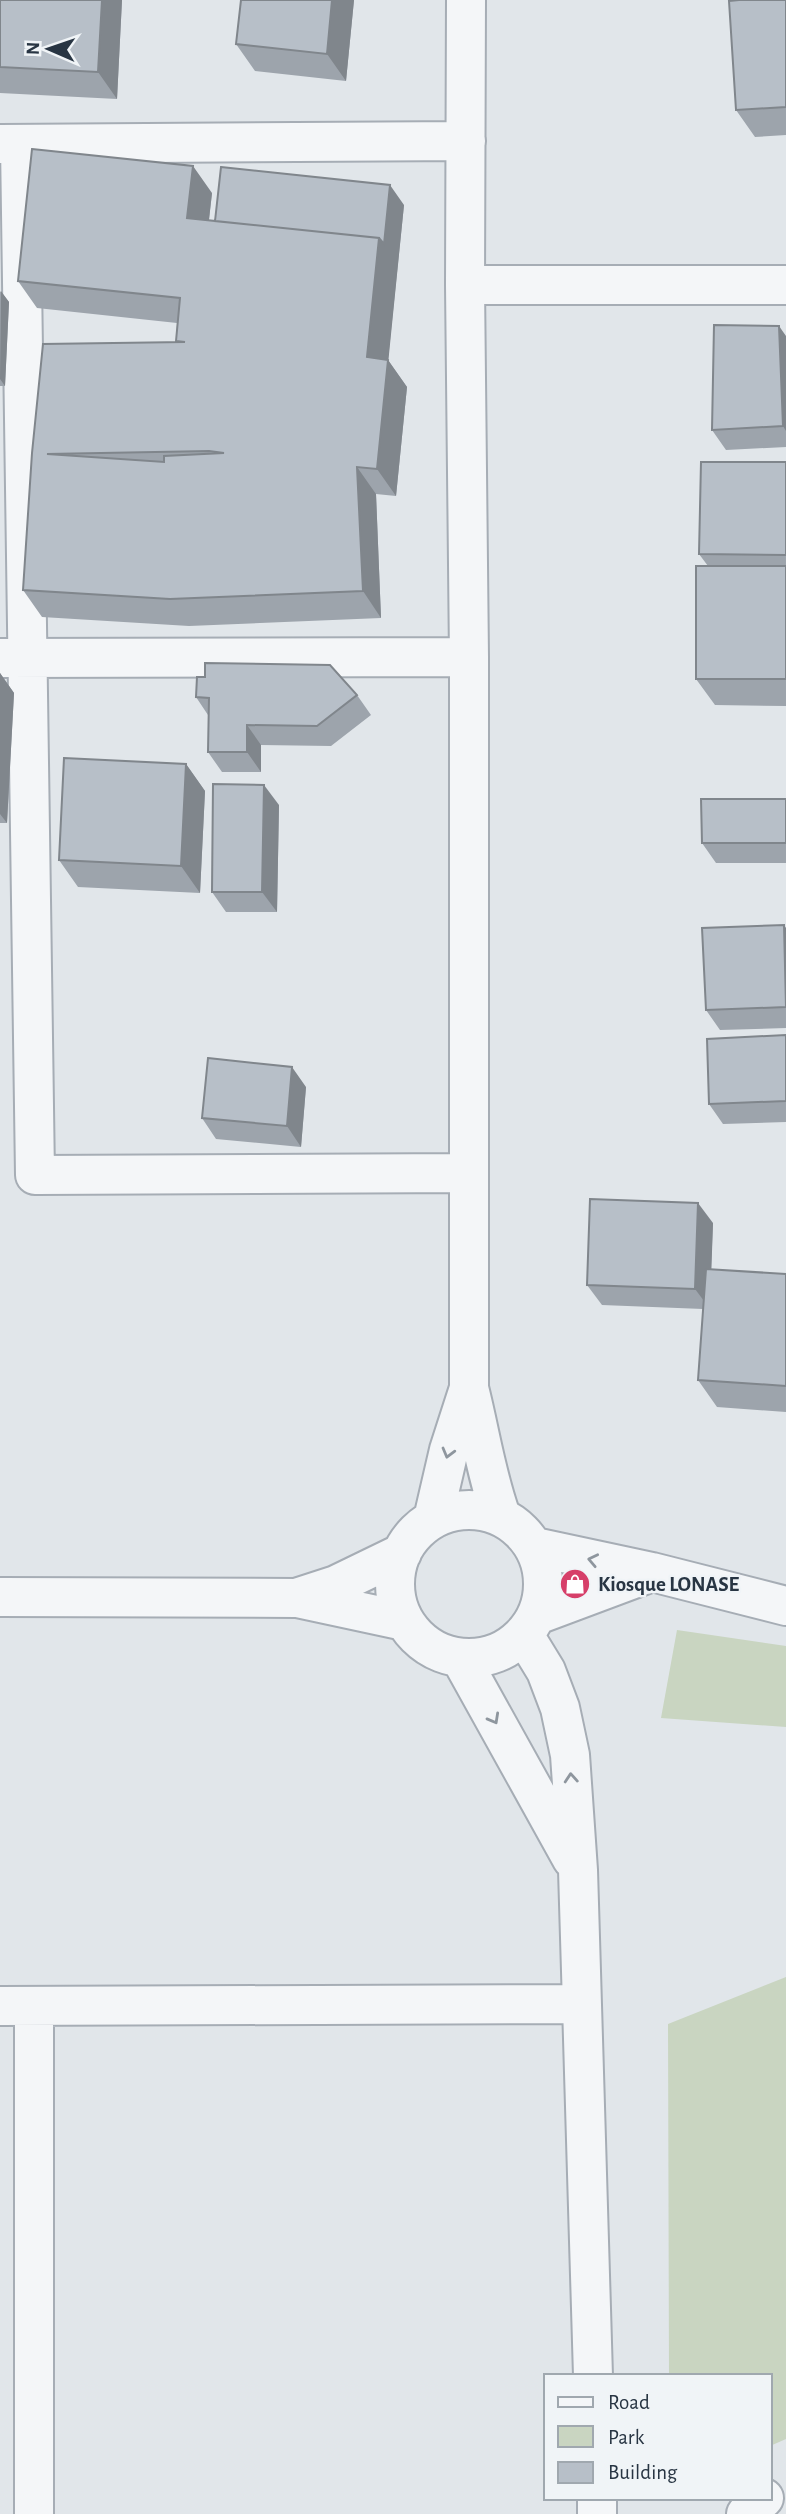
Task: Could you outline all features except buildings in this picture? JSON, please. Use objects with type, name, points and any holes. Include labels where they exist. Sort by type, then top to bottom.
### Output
[{"type":"street","points":[[466,0],[469,1388],[491,1489],[501,1516]]},
{"type":"street","points":[[466,141],[10,144],[14,657],[35,1175],[469,1173]]},
{"type":"street","points":[[465,285],[786,285]]},
{"type":"street","points":[[14,657],[469,657]]},
{"type":"street","points":[[433,1519],[449,1450],[469,1388]]},
{"type":"street","points":[[593,2374],[578,1870],[570,1755],[560,1708],[531,1625],[543,1593],[542,1569],[534,1547],[520,1529],[501,1516],[478,1510],[455,1511],[433,1519],[415,1533],[402,1553],[396,1576],[397,1599],[404,1620],[419,1639],[438,1652],[461,1659],[484,1658],[506,1650],[531,1625],[652,1572]]},
{"type":"street","points":[[534,1547],[652,1572],[786,1606]]},
{"type":"street","points":[[297,1598],[336,1585],[402,1553]]},
{"type":"street","points":[[0,1597],[297,1598],[404,1620]]},
{"type":"street","points":[[461,1659],[578,1870]]},
{"type":"street","points":[[34,2514],[17,2267],[17,2006],[582,2004]]},
{"type":"street","points":[[772,2491],[786,2479]]},
{"type":"street","points":[[746,2514],[762,2500]]},
{"type":"green space","points":[[677,1630],[786,1646],[786,1727],[661,1718]]},
{"type":"green space","points":[[786,1977],[786,2439],[772,2445],[772,2374],[669,2374],[668,2024]]},
{"type":"place","name":"Kiosque LONASE","points":[[575,1584]]}]
